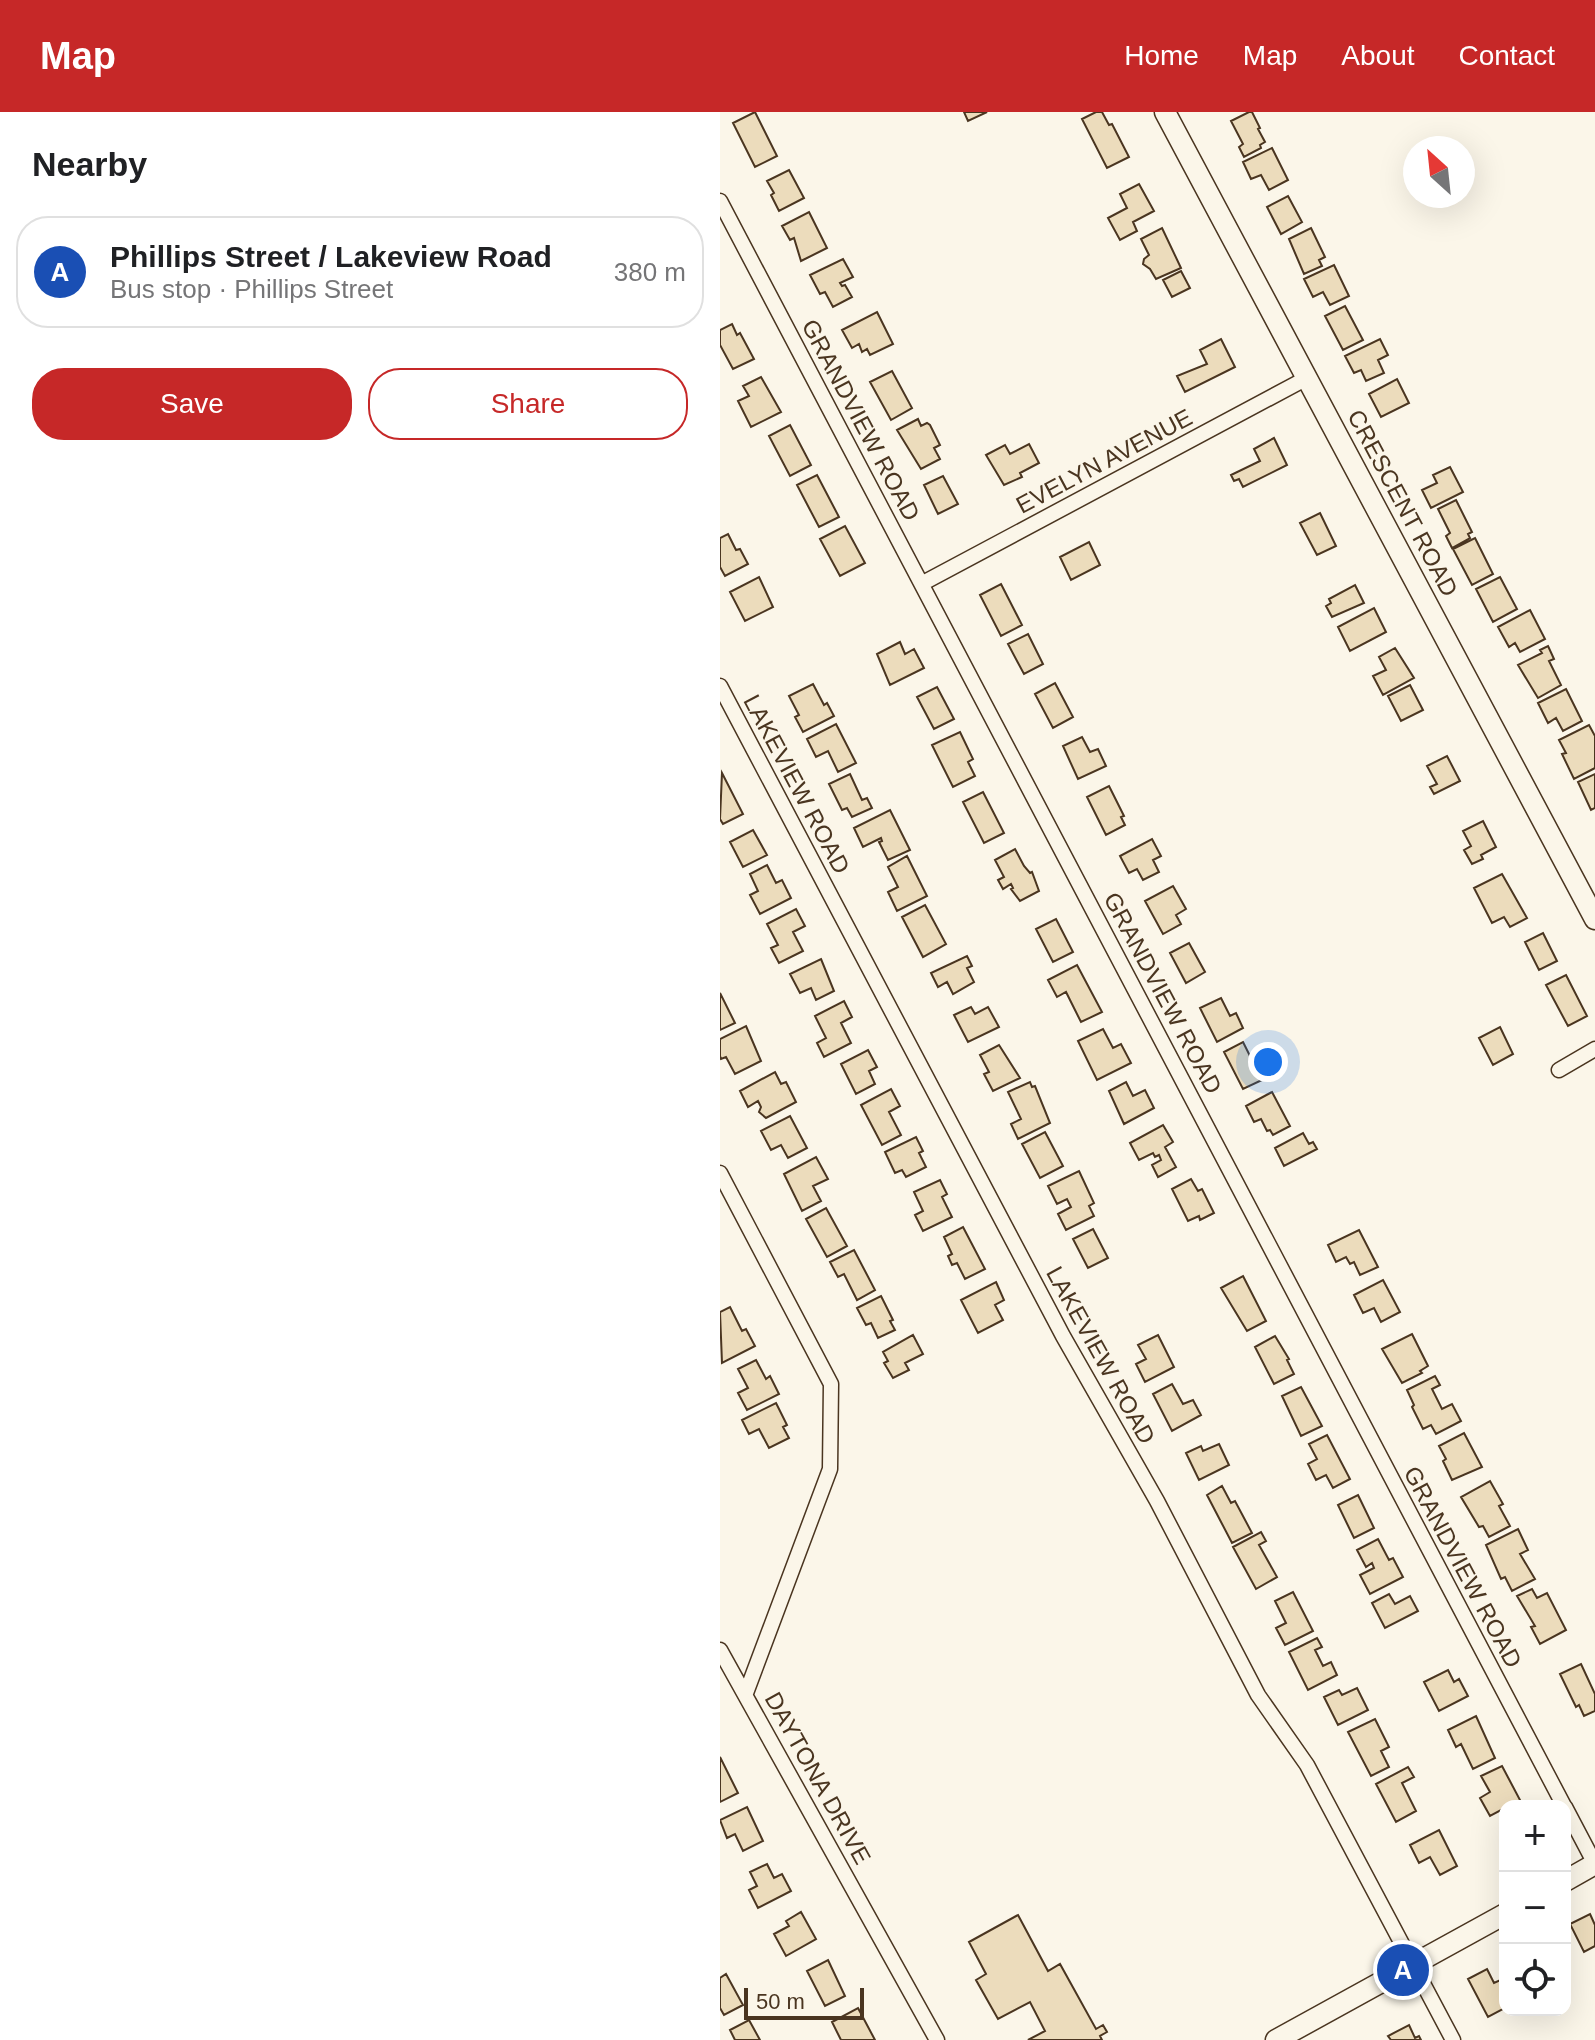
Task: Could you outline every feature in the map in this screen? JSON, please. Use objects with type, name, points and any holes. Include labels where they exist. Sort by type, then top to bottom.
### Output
[{"type":"street","name":"CRESCENT ROAD","points":[[1165,112],[1592,906]]},
{"type":"street","name":"GRANDVIEW ROAD","points":[[720,201],[1561,1800]]},
{"type":"street","name":"EVELYN AVENUE","points":[[923,583],[1307,378]]},
{"type":"street","name":"LAKEVIEW ROAD","points":[[720,686],[1063,1336],[1157,1501],[1258,1695],[1307,1765],[1453,2040]]},
{"type":"street","points":[[1559,1070],[1595,1049]]},
{"type":"street","name":"DAYTONA DRIVE","points":[[720,1173],[831,1384],[830,1469],[746,1693],[937,2040]]},
{"type":"street","points":[[720,1650],[746,1693]]},
{"type":"street","name":"GRANDVIEW ROAD","points":[[1571,1818],[1595,1864]]},
{"type":"street","points":[[1571,1878],[1595,1864]]},
{"type":"street","points":[[1276,2040],[1499,1917]]},
{"type":"building","points":[[755,112],[777,156],[755,167],[733,123]]},
{"type":"building","points":[[964,112],[987,112],[968,121]]},
{"type":"building","points":[[1102,112],[1109,125],[1112,124],[1129,157],[1107,168],[1082,119]]},
{"type":"building","points":[[1252,112],[1265,142],[1260,145],[1261,148],[1244,157],[1239,147],[1243,144],[1231,121]]},
{"type":"building","points":[[1272,148],[1288,180],[1269,190],[1261,175],[1251,179],[1243,162]]},
{"type":"building","points":[[789,170],[804,198],[779,211],[767,181]]},
{"type":"building","points":[[1139,184],[1154,211],[1133,222],[1137,231],[1120,240],[1108,218],[1127,208],[1120,194]]},
{"type":"building","points":[[1288,196],[1302,222],[1281,234],[1267,207]]},
{"type":"building","points":[[809,212],[827,248],[801,261],[794,238],[790,240],[782,226]]},
{"type":"building","points":[[1162,228],[1181,268],[1156,279],[1143,264],[1149,255],[1141,239]]},
{"type":"building","points":[[1311,228],[1325,257],[1319,260],[1322,266],[1304,274],[1289,239]]},
{"type":"building","points":[[843,259],[853,277],[840,283],[845,285],[852,297],[833,307],[825,292],[820,294],[810,275]]},
{"type":"building","points":[[1334,265],[1349,296],[1330,305],[1323,292],[1313,297],[1304,279]]},
{"type":"building","points":[[1181,271],[1190,288],[1172,297],[1163,280]]},
{"type":"building","points":[[1345,306],[1363,340],[1343,350],[1325,316]]},
{"type":"building","points":[[877,312],[893,344],[870,355],[867,349],[862,352],[859,344],[852,348],[842,330]]},
{"type":"building","points":[[732,324],[754,359],[733,369],[720,345],[720,330]]},
{"type":"building","points":[[1221,339],[1235,367],[1185,392],[1177,376],[1207,364],[1200,350]]},
{"type":"building","points":[[1380,339],[1388,355],[1378,360],[1384,373],[1366,381],[1361,370],[1354,373],[1345,356]]},
{"type":"building","points":[[892,371],[912,408],[891,420],[870,382]]},
{"type":"building","points":[[761,377],[781,412],[751,427],[738,401],[749,396],[743,386]]},
{"type":"building","points":[[1397,379],[1409,403],[1381,417],[1369,394]]},
{"type":"building","points":[[918,419],[921,426],[930,425],[940,445],[934,448],[940,459],[921,469],[897,430]]},
{"type":"building","points":[[790,425],[811,465],[790,476],[769,436]]},
{"type":"building","points":[[1274,438],[1287,465],[1243,487],[1239,479],[1234,481],[1231,475],[1260,461],[1254,449]]},
{"type":"building","points":[[1029,444],[1039,463],[1020,473],[1022,477],[1004,485],[986,455],[1005,445],[1010,454]]},
{"type":"building","points":[[1450,467],[1463,492],[1431,508],[1422,490],[1437,483],[1433,475]]},
{"type":"building","points":[[817,475],[839,517],[819,527],[797,485]]},
{"type":"building","points":[[943,476],[958,504],[938,514],[924,485]]},
{"type":"building","points":[[1456,500],[1472,532],[1468,534],[1470,538],[1452,548],[1446,536],[1450,533],[1438,509]]},
{"type":"building","points":[[1320,513],[1336,546],[1317,555],[1300,523]]},
{"type":"building","points":[[845,526],[865,563],[840,576],[820,539]]},
{"type":"building","points":[[728,534],[748,564],[725,576],[720,567],[720,538]]},
{"type":"building","points":[[1475,538],[1493,574],[1472,585],[1453,549]]},
{"type":"building","points":[[1089,542],[1100,565],[1071,580],[1060,557]]},
{"type":"building","points":[[759,577],[773,607],[745,621],[730,592]]},
{"type":"building","points":[[1500,577],[1517,609],[1493,622],[1476,589]]},
{"type":"building","points":[[1001,584],[1022,625],[1001,636],[980,595]]},
{"type":"building","points":[[1355,585],[1364,603],[1332,617],[1326,606],[1331,603],[1329,599]]},
{"type":"building","points":[[1374,608],[1386,632],[1350,651],[1338,627]]},
{"type":"building","points":[[1530,610],[1545,639],[1520,652],[1515,643],[1509,647],[1498,627]]},
{"type":"building","points":[[1028,634],[1043,664],[1024,674],[1008,644]]},
{"type":"building","points":[[900,642],[905,654],[914,649],[924,668],[890,685],[877,654]]},
{"type":"building","points":[[1548,646],[1554,659],[1549,661],[1561,685],[1538,698],[1518,665],[1542,653],[1540,650]]},
{"type":"building","points":[[1395,648],[1414,678],[1383,695],[1373,676],[1386,670],[1379,657]]},
{"type":"building","points":[[1055,683],[1073,717],[1053,728],[1035,694]]},
{"type":"building","points":[[813,684],[834,716],[803,732],[795,717],[799,715],[789,696]]},
{"type":"building","points":[[1410,685],[1423,710],[1401,721],[1388,696]]},
{"type":"building","points":[[937,687],[954,719],[934,729],[917,697]]},
{"type":"building","points":[[1566,689],[1582,721],[1563,731],[1556,718],[1548,723],[1538,703]]},
{"type":"building","points":[[836,724],[856,763],[838,772],[828,751],[816,757],[807,739]]},
{"type":"building","points":[[1589,725],[1595,736],[1595,768],[1574,779],[1559,740]]},
{"type":"building","points":[[960,732],[973,759],[968,762],[975,776],[953,787],[932,745]]},
{"type":"building","points":[[1082,737],[1090,752],[1098,749],[1106,766],[1078,779],[1063,746]]},
{"type":"building","points":[[1447,756],[1460,781],[1434,794],[1430,787],[1437,784],[1427,766]]},
{"type":"building","points":[[722,773],[743,814],[723,824],[720,819]]},
{"type":"building","points":[[850,774],[862,800],[867,798],[872,808],[852,817],[847,808],[842,810],[829,784]]},
{"type":"building","points":[[1595,774],[1595,808],[1591,810],[1578,782]]},
{"type":"building","points":[[1109,786],[1124,816],[1121,817],[1125,825],[1106,835],[1087,797]]},
{"type":"building","points":[[983,792],[1004,833],[984,843],[963,802]]},
{"type":"building","points":[[890,810],[910,850],[888,860],[879,842],[881,838],[863,847],[854,828]]},
{"type":"building","points":[[1483,821],[1496,847],[1472,864],[1464,850],[1471,846],[1463,831]]},
{"type":"building","points":[[753,830],[767,855],[743,867],[730,842]]},
{"type":"building","points":[[1152,839],[1161,856],[1153,860],[1159,872],[1143,880],[1137,869],[1129,873],[1120,856]]},
{"type":"building","points":[[1015,849],[1024,866],[1032,872],[1039,891],[1020,901],[1011,884],[1003,889],[998,880],[1004,877],[995,860]]},
{"type":"building","points":[[907,856],[927,896],[897,911],[888,892],[898,887],[888,867]]},
{"type":"building","points":[[767,865],[776,883],[782,880],[791,898],[760,914],[750,895],[758,891],[750,874]]},
{"type":"building","points":[[1502,874],[1527,918],[1510,927],[1504,917],[1492,923],[1474,888]]},
{"type":"building","points":[[1173,886],[1186,909],[1176,915],[1181,924],[1163,934],[1145,901]]},
{"type":"building","points":[[925,905],[946,944],[923,957],[902,917]]},
{"type":"building","points":[[796,909],[805,926],[793,932],[803,951],[779,963],[771,948],[778,945],[767,924]]},
{"type":"building","points":[[1056,919],[1073,952],[1053,962],[1036,929]]},
{"type":"building","points":[[1543,933],[1557,961],[1539,970],[1525,942]]},
{"type":"building","points":[[1189,943],[1205,972],[1186,983],[1170,953]]},
{"type":"building","points":[[967,956],[972,966],[967,968],[974,982],[953,994],[947,982],[938,987],[931,973]]},
{"type":"building","points":[[821,959],[834,991],[816,1000],[811,988],[800,993],[790,974]]},
{"type":"building","points":[[1077,965],[1102,1012],[1081,1022],[1066,992],[1057,997],[1048,980]]},
{"type":"building","points":[[1566,975],[1587,1016],[1568,1026],[1546,985]]},
{"type":"building","points":[[720,993],[735,1023],[720,1030]]},
{"type":"building","points":[[1221,998],[1230,1016],[1236,1013],[1243,1028],[1217,1042],[1200,1008]]},
{"type":"building","points":[[844,1001],[852,1017],[841,1023],[851,1043],[824,1057],[817,1043],[826,1038],[815,1016]]},
{"type":"building","points":[[971,1007],[975,1014],[988,1007],[999,1027],[968,1042],[954,1015]]},
{"type":"building","points":[[746,1026],[761,1061],[735,1074],[726,1057],[721,1059],[720,1039]]},
{"type":"building","points":[[1500,1027],[1513,1054],[1493,1065],[1479,1038]]},
{"type":"building","points":[[1103,1029],[1113,1048],[1121,1044],[1131,1063],[1097,1080],[1078,1041]]},
{"type":"building","points":[[1243,1042],[1262,1080],[1243,1089],[1224,1052]]},
{"type":"building","points":[[999,1045],[1020,1078],[993,1091],[984,1074],[989,1072],[980,1055]]},
{"type":"building","points":[[868,1050],[877,1067],[869,1071],[875,1084],[856,1094],[841,1064]]},
{"type":"building","points":[[775,1072],[781,1084],[786,1082],[796,1102],[766,1118],[759,1112],[761,1107],[758,1101],[748,1107],[740,1091]]},
{"type":"building","points":[[1030,1082],[1032,1087],[1035,1086],[1050,1123],[1018,1139],[1011,1124],[1021,1119],[1008,1092]]},
{"type":"building","points":[[1126,1082],[1133,1096],[1145,1090],[1154,1108],[1124,1124],[1109,1091]]},
{"type":"building","points":[[891,1089],[900,1106],[889,1112],[901,1135],[882,1145],[861,1105]]},
{"type":"building","points":[[1272,1092],[1290,1126],[1273,1135],[1261,1119],[1254,1122],[1246,1106]]},
{"type":"building","points":[[790,1116],[807,1148],[788,1158],[781,1145],[771,1150],[761,1131]]},
{"type":"building","points":[[1163,1125],[1173,1142],[1165,1147],[1176,1167],[1158,1177],[1152,1165],[1161,1160],[1159,1155],[1155,1157],[1153,1153],[1139,1160],[1130,1143]]},
{"type":"building","points":[[1045,1132],[1063,1166],[1040,1178],[1022,1144]]},
{"type":"building","points":[[1303,1133],[1309,1144],[1313,1142],[1317,1149],[1284,1166],[1275,1148]]},
{"type":"building","points":[[916,1137],[926,1167],[906,1177],[902,1170],[895,1173],[885,1152]]},
{"type":"building","points":[[816,1157],[828,1179],[813,1186],[821,1201],[802,1211],[784,1174]]},
{"type":"building","points":[[1079,1171],[1094,1203],[1089,1206],[1094,1216],[1066,1230],[1058,1214],[1071,1207],[1067,1199],[1057,1204],[1048,1186]]},
{"type":"building","points":[[1191,1179],[1198,1191],[1202,1189],[1214,1213],[1200,1220],[1199,1216],[1188,1221],[1172,1189]]},
{"type":"building","points":[[940,1180],[947,1194],[942,1197],[952,1217],[923,1231],[915,1215],[923,1211],[914,1192]]},
{"type":"building","points":[[826,1208],[847,1246],[827,1257],[806,1219]]},
{"type":"building","points":[[963,1227],[985,1269],[965,1279],[957,1263],[952,1265],[948,1256],[952,1254],[944,1237]]},
{"type":"building","points":[[1093,1229],[1108,1258],[1088,1268],[1073,1239]]},
{"type":"building","points":[[1359,1230],[1378,1267],[1360,1275],[1354,1262],[1350,1264],[1346,1257],[1336,1262],[1328,1245]]},
{"type":"building","points":[[854,1250],[875,1290],[857,1300],[844,1274],[838,1277],[830,1262]]},
{"type":"building","points":[[1243,1276],[1266,1321],[1247,1331],[1221,1288]]},
{"type":"building","points":[[1383,1280],[1400,1312],[1381,1322],[1374,1308],[1363,1313],[1354,1295]]},
{"type":"building","points":[[996,1282],[1004,1300],[995,1305],[1003,1320],[978,1333],[961,1300]]},
{"type":"building","points":[[881,1296],[895,1330],[878,1338],[871,1323],[866,1325],[857,1308]]},
{"type":"building","points":[[730,1307],[742,1331],[746,1329],[755,1346],[722,1363],[720,1312]]},
{"type":"building","points":[[1412,1334],[1428,1366],[1420,1371],[1422,1373],[1402,1383],[1382,1349]]},
{"type":"building","points":[[913,1335],[923,1354],[905,1363],[909,1370],[893,1378],[884,1363],[888,1361],[883,1352]]},
{"type":"building","points":[[1158,1335],[1174,1367],[1145,1382],[1136,1364],[1146,1359],[1138,1345]]},
{"type":"building","points":[[1275,1336],[1294,1374],[1274,1384],[1255,1347]]},
{"type":"building","points":[[756,1360],[766,1379],[770,1376],[779,1394],[747,1410],[738,1393],[748,1388],[738,1369]]},
{"type":"building","points":[[1435,1376],[1440,1385],[1432,1389],[1442,1409],[1452,1404],[1461,1421],[1436,1434],[1431,1425],[1423,1429],[1407,1390]]},
{"type":"building","points":[[1172,1384],[1183,1404],[1193,1400],[1201,1415],[1172,1431],[1153,1394]]},
{"type":"building","points":[[1301,1387],[1322,1426],[1301,1436],[1282,1396]]},
{"type":"building","points":[[776,1403],[787,1425],[783,1427],[789,1438],[769,1448],[759,1429],[749,1434],[742,1420]]},
{"type":"building","points":[[1464,1433],[1482,1467],[1452,1480],[1439,1446]]},
{"type":"building","points":[[1327,1435],[1350,1479],[1333,1488],[1326,1475],[1316,1480],[1308,1464],[1317,1459],[1309,1444]]},
{"type":"building","points":[[1219,1444],[1229,1465],[1199,1480],[1186,1453],[1201,1446],[1203,1451]]},
{"type":"building","points":[[1490,1481],[1503,1504],[1499,1506],[1510,1526],[1489,1537],[1483,1526],[1479,1527],[1461,1497]]},
{"type":"building","points":[[1222,1486],[1231,1503],[1235,1501],[1252,1533],[1232,1543],[1207,1495]]},
{"type":"building","points":[[1358,1495],[1374,1528],[1354,1538],[1338,1505]]},
{"type":"building","points":[[1518,1529],[1528,1550],[1520,1554],[1535,1579],[1512,1591],[1505,1577],[1501,1579],[1486,1545]]},
{"type":"building","points":[[1261,1532],[1266,1541],[1259,1545],[1277,1577],[1256,1589],[1233,1547]]},
{"type":"building","points":[[1378,1539],[1403,1577],[1370,1594],[1360,1575],[1374,1568],[1372,1563],[1366,1567],[1357,1550]]},
{"type":"building","points":[[1532,1589],[1537,1598],[1547,1593],[1566,1630],[1540,1644],[1531,1627],[1535,1626],[1517,1596]]},
{"type":"building","points":[[1293,1592],[1313,1631],[1285,1645],[1276,1628],[1286,1623],[1275,1601]]},
{"type":"building","points":[[1389,1594],[1395,1604],[1410,1596],[1418,1611],[1385,1628],[1372,1603]]},
{"type":"building","points":[[1317,1638],[1322,1647],[1315,1650],[1323,1666],[1331,1662],[1337,1675],[1308,1690],[1289,1652]]},
{"type":"building","points":[[1581,1664],[1595,1694],[1595,1711],[1584,1716],[1579,1705],[1576,1707],[1560,1674]]},
{"type":"building","points":[[1448,1670],[1454,1682],[1459,1679],[1468,1696],[1439,1711],[1424,1682]]},
{"type":"building","points":[[1357,1688],[1368,1710],[1338,1725],[1324,1697],[1339,1690],[1342,1695]]},
{"type":"building","points":[[1476,1716],[1495,1758],[1473,1769],[1461,1744],[1456,1747],[1448,1730]]},
{"type":"building","points":[[1375,1719],[1389,1747],[1381,1751],[1389,1767],[1371,1776],[1348,1732]]},
{"type":"building","points":[[720,1757],[738,1793],[720,1802]]},
{"type":"building","points":[[1502,1766],[1520,1800],[1499,1800],[1499,1811],[1490,1816],[1480,1798],[1490,1792],[1481,1776]]},
{"type":"building","points":[[1408,1767],[1414,1777],[1402,1783],[1416,1811],[1396,1822],[1376,1784]]},
{"type":"building","points":[[747,1807],[763,1841],[743,1851],[735,1834],[727,1838],[720,1820]]},
{"type":"building","points":[[1439,1830],[1457,1866],[1440,1875],[1430,1857],[1419,1863],[1410,1845]]},
{"type":"building","points":[[767,1864],[774,1878],[782,1874],[791,1891],[758,1908],[749,1890],[757,1886],[750,1872]]},
{"type":"building","points":[[801,1912],[816,1939],[786,1956],[774,1934],[789,1926],[786,1921]]},
{"type":"building","points":[[1590,1914],[1595,1925],[1595,1946],[1584,1952],[1571,1924]]},
{"type":"building","points":[[1018,1915],[1048,1971],[1060,1964],[1096,2029],[1103,2025],[1107,2032],[1100,2036],[1102,2040],[1028,2040],[1045,2031],[1030,2002],[998,2019],[976,1980],[986,1974],[969,1942]]},
{"type":"building","points":[[828,1960],[845,1996],[825,2006],[807,1971]]},
{"type":"building","points":[[1487,1969],[1494,1983],[1499,1981],[1499,2011],[1488,2017],[1468,1979]]},
{"type":"building","points":[[726,1974],[743,2005],[724,2015],[720,2008],[720,1978]]},
{"type":"building","points":[[858,2008],[875,2040],[841,2040],[832,2022]]},
{"type":"building","points":[[749,2020],[760,2040],[735,2040],[730,2030]]},
{"type":"building","points":[[1409,2025],[1415,2038],[1419,2036],[1421,2040],[1391,2040],[1388,2036]]},
{"type":"place","name":"Phillips Street / Lakeview Road","points":[[1403,1970]]}]
